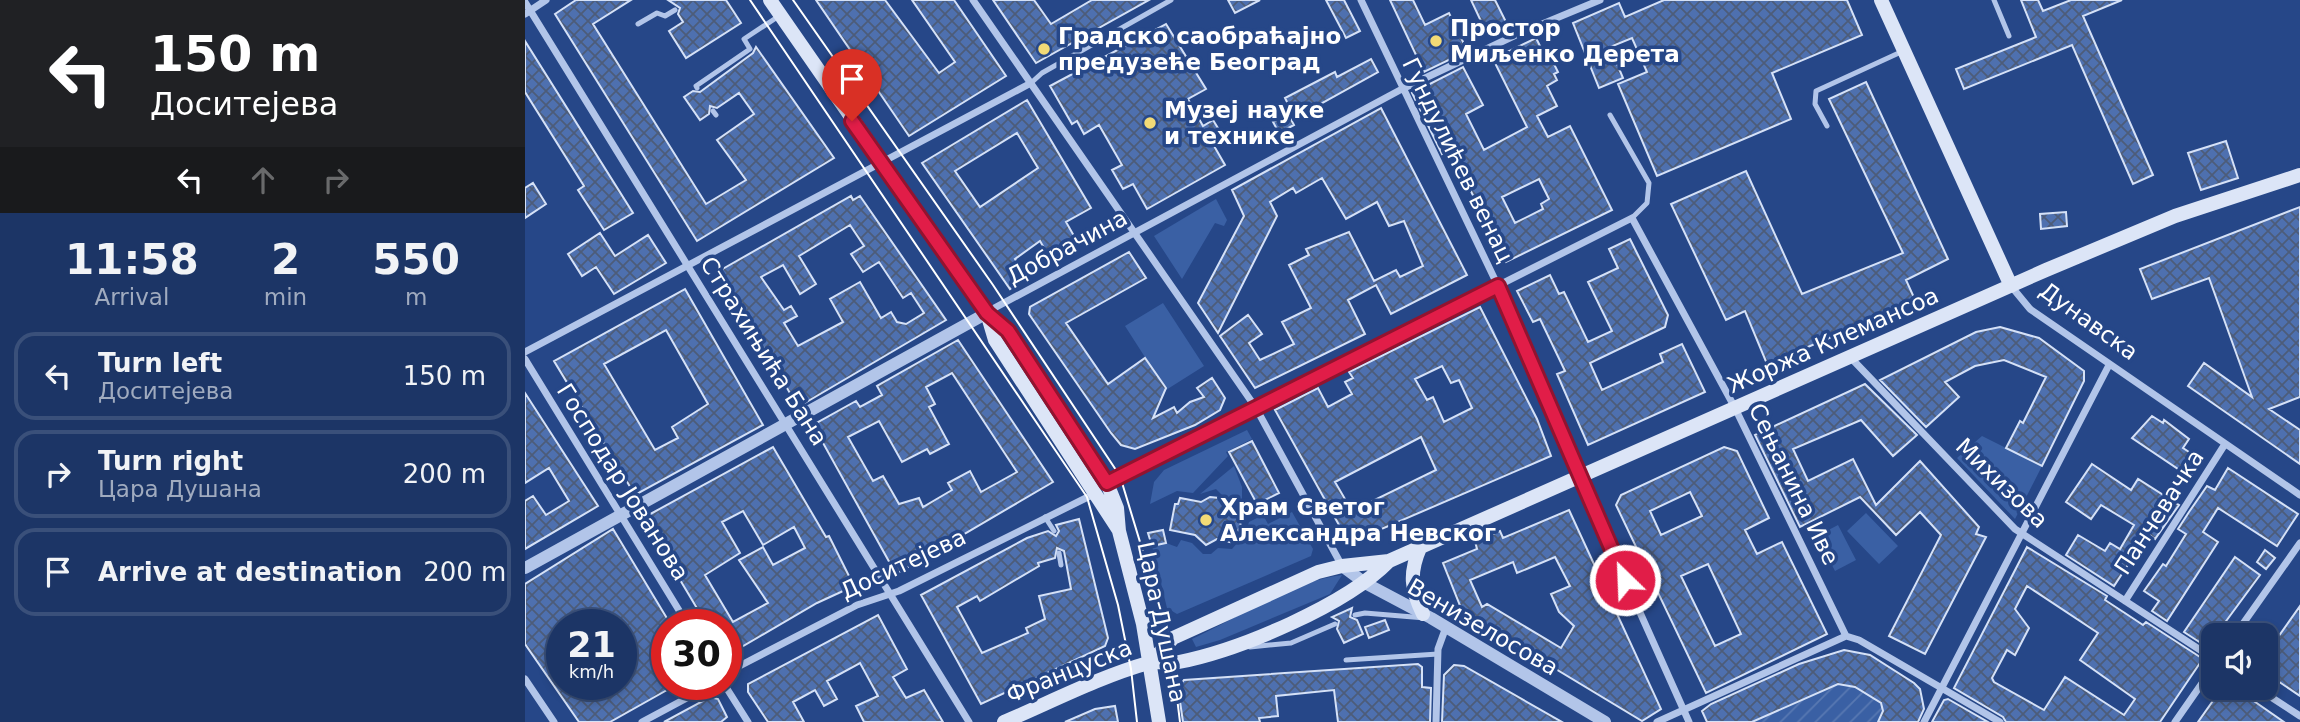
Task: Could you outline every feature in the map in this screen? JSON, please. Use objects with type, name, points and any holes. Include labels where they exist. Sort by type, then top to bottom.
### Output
[{"type":"main road","name":"Цара Душана","points":[[770,0],[987,313],[1008,331],[1101,488],[1117,508],[1119,531],[1151,662],[1159,722]]},
{"type":"main road","name":"Дунавска","points":[[1881,0],[2011,286]]},
{"type":"main road","name":"Жоржа Клемансоа","points":[[1151,662],[1173,638],[1318,572],[1342,566],[1389,561],[2175,216],[2300,175]]},
{"type":"main road","points":[[1420,548],[1412,578],[1415,597],[1427,616]]},
{"type":"main road","name":"Жоржа Клемансоа","points":[[1151,662],[1178,662],[1226,649],[1273,630],[1365,583],[1389,561]]},
{"type":"main road","name":"Француска","points":[[1004,722],[1151,662]]},
{"type":"street","points":[[528,12],[546,0]]},
{"type":"street","points":[[973,0],[1256,408],[1342,566]]},
{"type":"street","name":"Гундулићев венац","points":[[1361,0],[1498,286],[1689,722]]},
{"type":"street","name":"Добрачина","points":[[525,568],[787,426],[987,313],[1402,89],[1518,34],[1600,0]]},
{"type":"street","name":"Страхињића Бана","points":[[525,2],[528,12],[690,266],[969,722]]},
{"type":"street","points":[[525,352],[1031,83]]},
{"type":"street","name":"Доситејева","points":[[742,665],[857,606],[891,595],[1632,218]]},
{"type":"street","name":"Сењанина Иве","points":[[1632,218],[1735,408],[1846,636]]},
{"type":"street","name":"Дунавска","points":[[2011,286],[2030,309],[2300,495]]},
{"type":"street","name":"Михизова","points":[[1851,358],[2022,534],[2201,651]]},
{"type":"street","name":"Господар Јованова","points":[[525,359],[678,609]]},
{"type":"street","points":[[1924,722],[2109,365]]},
{"type":"street","name":"Панчевачка","points":[[2125,601],[2225,444]]},
{"type":"street","points":[[2243,623],[2300,543]]},
{"type":"street","name":"Венизелосова","points":[[1342,566],[1365,583],[1446,627],[1605,722]]},
{"type":"street","points":[[1436,722],[1438,654],[1446,627]]},
{"type":"street","points":[[1657,722],[1846,636],[1859,640],[2000,722]]},
{"type":"street","points":[[525,680],[554,722]]},
{"type":"street","points":[[2175,722],[2201,685]]},
{"type":"street","points":[[642,722],[683,700]]},
{"type":"street","points":[[734,700],[748,722]]},
{"type":"street","points":[[2275,700],[2300,716]]},
{"type":"lane","points":[[1031,83],[1042,73],[1171,0]]},
{"type":"lane","points":[[1994,0],[2009,36]]},
{"type":"lane","points":[[638,24],[657,13],[665,16],[675,10]]},
{"type":"lane","points":[[697,89],[696,86],[750,49],[744,39],[780,15]]},
{"type":"lane","points":[[1827,126],[1815,104],[1816,91],[1904,51]]},
{"type":"lane","points":[[1610,115],[1649,183],[1647,203],[1632,218]]},
{"type":"lane","points":[[1045,517],[1054,531]]},
{"type":"lane","points":[[1059,552],[1061,565]]},
{"type":"lane","points":[[1355,615],[1365,613],[1427,616]]},
{"type":"lane","points":[[1226,649],[1291,643],[1335,624]]},
{"type":"lane","name":"Венизелосова","points":[[1346,660],[1438,654]]},
{"type":"shaded area","points":[[1216,199],[1227,220],[1224,226],[1215,223],[1182,279],[1154,236]]},
{"type":"shaded area","points":[[1163,303],[1204,366],[1166,390],[1125,326]]},
{"type":"shaded area","points":[[1247,430],[1252,439],[1226,452],[1228,456],[1193,493],[1177,491],[1150,504],[1154,482],[1164,470]]},
{"type":"shaded area","points":[[1982,436],[2042,466],[2015,519],[1957,458]]},
{"type":"shaded area","points":[[1234,466],[1242,487],[1242,504],[1227,500],[1216,489],[1200,494]]},
{"type":"shaded area","points":[[1292,512],[1313,549],[1311,556],[1177,614],[1167,608],[1152,546],[1166,543],[1177,547],[1181,540],[1192,543],[1203,554],[1211,554],[1218,548],[1232,549],[1245,534],[1249,522],[1263,515],[1268,524]]},
{"type":"shaded area","points":[[1866,513],[1898,546],[1879,564],[1847,531]]},
{"type":"shaded area","points":[[1838,525],[1856,560],[1835,571],[1817,536]]},
{"type":"shaded area","points":[[1342,575],[1330,594],[1220,640],[1196,647],[1192,639],[1265,601],[1303,585]]},
{"type":"shaded area","points":[[1838,684],[1855,687],[1881,703],[1883,711],[1878,722],[1752,722]]},
{"type":"building","points":[[576,0],[631,0],[593,24],[706,204],[746,180],[717,140],[754,114],[739,93],[717,108],[710,106],[709,114],[700,120],[684,97],[693,91],[700,92],[753,53],[756,47],[834,158],[697,241],[555,14]]},
{"type":"building","points":[[668,0],[726,0],[741,23],[686,58],[669,31],[683,22],[678,14],[680,8]]},
{"type":"building","points":[[816,0],[885,0],[939,73],[955,62],[912,0],[954,0],[1006,76],[909,136]]},
{"type":"building","points":[[993,0],[1034,0],[1051,24],[1092,0],[1149,0],[1036,63]]},
{"type":"building","points":[[1228,0],[1260,0],[1235,13]]},
{"type":"building","points":[[1326,0],[1344,0],[1360,31],[1346,38]]},
{"type":"building","name":"Простор Миљенко Дерета","points":[[1390,0],[1413,0],[1425,25],[1449,13],[1466,48],[1456,53],[1457,56],[1424,72]]},
{"type":"building","points":[[1471,0],[1495,0],[1507,24],[1487,34]]},
{"type":"building","points":[[1664,0],[1847,0],[1862,35],[1772,73],[1791,119],[1657,176],[1618,84],[1647,72],[1632,38],[1610,47],[1623,78],[1599,88],[1573,23],[1619,3],[1625,17]]},
{"type":"building","points":[[2021,0],[2038,0],[2043,11],[2071,0],[2122,0],[2083,16],[2153,175],[2133,184],[2072,45],[1964,89],[1956,69],[2036,37]]},
{"type":"building","name":"Музеј науке и технике","points":[[1166,24],[1206,89],[1188,99],[1203,126],[1213,120],[1221,133],[1210,139],[1225,165],[1147,209],[1133,184],[1123,189],[1112,170],[1122,165],[1099,125],[1084,134],[1077,121],[1072,124],[1050,86]]},
{"type":"building","points":[[1536,38],[1549,64],[1553,62],[1558,72],[1554,74],[1557,80],[1547,86],[1557,106],[1537,116],[1548,137],[1570,126],[1612,210],[1506,262],[1450,149],[1442,154],[1412,93],[1463,67],[1483,105],[1466,114],[1484,150],[1527,127],[1493,59]],"holes":[[[1539,179],[1549,199],[1541,204],[1543,209],[1515,223],[1502,197]]]},
{"type":"building","points":[[525,41],[633,213],[604,230],[578,190],[584,186],[525,92]]},
{"type":"building","points":[[1371,59],[1378,72],[1295,118],[1285,98],[1335,72],[1337,77]]},
{"type":"building","points":[[1866,82],[1948,259],[1906,280],[1916,302],[1767,364],[1745,311],[1726,320],[1671,204],[1746,171],[1802,294],[1903,253],[1829,99]]},
{"type":"building","points":[[1027,100],[1091,208],[1066,222],[1078,243],[1051,260],[1040,241],[1015,259],[1027,277],[1010,289],[922,163]],"holes":[[[1017,133],[1038,168],[980,207],[955,171]]]},
{"type":"building","points":[[1381,108],[1467,275],[1391,314],[1376,285],[1348,300],[1365,334],[1255,388],[1220,336],[1248,315],[1262,334],[1249,343],[1260,360],[1294,344],[1282,322],[1311,308],[1289,265],[1309,255],[1306,249],[1349,232],[1374,281],[1396,270],[1400,277],[1423,266],[1404,221],[1389,226],[1377,202],[1346,219],[1322,178],[1296,193],[1293,188],[1270,202],[1277,216],[1218,333],[1198,303],[1244,216],[1232,190]]},
{"type":"building","points":[[1288,114],[1294,125],[1279,133],[1273,122]]},
{"type":"building","points":[[2226,141],[2238,178],[2201,190],[2188,153]]},
{"type":"building","points":[[533,183],[546,204],[525,218],[525,188]]},
{"type":"building","points":[[851,196],[853,200],[860,196],[946,320],[798,407],[719,271]],"holes":[[[850,225],[864,246],[851,254],[863,272],[879,262],[903,298],[911,293],[924,313],[906,324],[897,322],[891,312],[881,318],[860,282],[830,299],[843,322],[798,346],[784,323],[797,316],[791,306],[784,310],[761,277],[783,265],[800,294],[816,284],[799,256]]]},
{"type":"building","points":[[2300,207],[2300,397],[2269,409],[2300,430],[2300,464],[2188,386],[2204,363],[2252,397],[2209,278],[2152,299],[2140,269]]},
{"type":"building","points":[[2066,212],[2067,226],[2041,229],[2040,214]]},
{"type":"building","points":[[600,233],[615,256],[648,235],[666,263],[614,294],[596,267],[582,276],[568,254]]},
{"type":"building","points":[[1630,239],[1668,315],[1665,327],[1590,363],[1602,390],[1663,362],[1660,354],[1682,344],[1705,392],[1588,445],[1557,374],[1565,371],[1540,319],[1533,322],[1517,291],[1550,275],[1559,294],[1564,292],[1588,342],[1612,331],[1588,282],[1618,268],[1609,249]]},
{"type":"building","points":[[1129,252],[1146,278],[1066,323],[1108,384],[1145,358],[1166,388],[1153,418],[1174,407],[1177,413],[1190,402],[1204,397],[1197,388],[1212,378],[1225,398],[1220,410],[1195,425],[1135,449],[1121,445],[1111,433],[1029,314],[1030,307]]},
{"type":"building","points":[[685,289],[763,425],[635,495],[554,361]],"holes":[[[666,330],[708,404],[672,427],[678,438],[655,450],[604,364]]]},
{"type":"building","points":[[1480,307],[1537,419],[1551,456],[1349,543],[1275,410],[1318,388],[1328,407],[1352,394],[1345,382],[1353,378],[1349,372]],"holes":[[[1442,366],[1451,383],[1459,380],[1472,408],[1444,422],[1433,397],[1427,400],[1415,379]],[[1421,437],[1436,470],[1352,511],[1335,482]]]},
{"type":"building","points":[[2000,327],[2039,338],[2084,371],[2084,381],[2042,466],[2006,448],[2020,421],[2023,423],[2046,377],[2004,360],[1975,366],[1945,382],[1959,397],[1926,427],[1880,380],[1976,332]]},
{"type":"building","points":[[958,340],[1053,482],[896,574],[813,425],[856,401],[860,407],[882,395],[877,386]],"holes":[[[952,373],[1017,472],[981,492],[970,471],[948,483],[952,490],[923,507],[919,498],[899,504],[883,476],[873,481],[848,437],[879,421],[902,462],[927,449],[930,454],[949,444],[929,407],[935,404],[926,387]]]},
{"type":"building","points":[[1865,384],[1917,435],[1893,456],[1861,420],[1793,449],[1808,481],[1853,459],[1876,505],[1920,461],[1979,527],[1976,534],[1986,537],[1925,654],[1889,636],[1941,535],[1920,512],[1896,535],[1860,497],[1800,527],[1755,435]]},
{"type":"building","points":[[525,393],[598,506],[525,549],[525,501],[533,496],[546,515],[569,501],[549,468],[525,483]]},
{"type":"building","points":[[2152,416],[2163,423],[2164,420],[2189,439],[2183,448],[2201,460],[2190,477],[2132,438]]},
{"type":"building","points":[[1252,441],[1279,493],[1257,504],[1229,452]]},
{"type":"building","points":[[773,447],[826,537],[829,536],[854,586],[817,603],[742,647],[742,617],[768,603],[739,560],[763,547],[773,565],[805,548],[794,527],[763,545],[743,511],[722,522],[740,553],[705,575],[725,609],[697,609],[643,518]]},
{"type":"building","points":[[1724,447],[1737,451],[1769,518],[1745,530],[1757,554],[1782,542],[1827,634],[1706,693],[1616,505],[1621,495]],"holes":[[[1690,492],[1702,516],[1661,535],[1650,511]],[[1708,564],[1741,634],[1715,646],[1681,576]]]},
{"type":"building","points":[[2092,464],[2131,490],[2138,479],[2179,505],[2155,539],[2148,534],[2114,586],[2066,555],[2078,535],[2105,551],[2110,543],[2120,549],[2134,525],[2101,505],[2091,519],[2066,502]]},
{"type":"building","points":[[2228,468],[2298,514],[2277,546],[2218,508],[2203,532],[2218,542],[2167,621],[2152,611],[2159,601],[2144,591],[2163,564],[2166,566],[2186,534],[2178,529],[2189,512],[2207,486],[2215,490]]},
{"type":"building","name":"Храм Светог Александра Невског","points":[[1210,497],[1219,498],[1226,507],[1237,509],[1241,526],[1230,542],[1217,539],[1206,545],[1195,535],[1170,530],[1175,504],[1178,504],[1180,498],[1201,502]]},
{"type":"building","points":[[1569,510],[1661,709],[1642,721],[1463,613],[1443,563],[1477,549],[1475,541],[1500,531],[1503,538]],"holes":[[[1555,557],[1570,586],[1551,594],[1559,612],[1574,626],[1561,648],[1487,604],[1482,607],[1470,580],[1513,562],[1517,573]]]},
{"type":"building","points":[[1079,519],[1108,638],[1105,646],[981,704],[921,595],[1027,538],[1048,531],[1056,536],[1059,531],[1056,525]],"holes":[[[1057,548],[1064,551],[1071,589],[1039,596],[1045,619],[1026,628],[1028,633],[982,653],[957,607],[977,596],[980,601],[1039,566],[1038,563],[1055,558]]]},
{"type":"building","points":[[613,529],[661,609],[651,609],[651,699],[610,722],[579,722],[564,700],[637,700],[637,609],[546,609],[546,674],[525,644],[525,584]]},
{"type":"building","points":[[1163,530],[1166,543],[1152,546],[1148,533]]},
{"type":"building","points":[[2027,547],[2107,596],[2105,600],[2143,625],[2146,622],[2200,657],[2200,663],[2160,722],[2006,722],[2003,717],[1954,688]],"holes":[[[2027,586],[2098,633],[2080,660],[2135,699],[2124,715],[2065,677],[2044,710],[1994,682],[1992,678],[2007,650],[2015,655],[2029,628],[2015,609]]]},
{"type":"building","points":[[2265,550],[2275,558],[2266,569],[2257,562]]},
{"type":"building","points":[[2235,557],[2260,575],[2225,623],[2201,623],[2201,643],[2184,632]]},
{"type":"building","points":[[2300,606],[2300,696],[2278,681],[2278,637]]},
{"type":"building","points":[[1352,608],[1350,617],[1357,620],[1363,634],[1344,643],[1337,629],[1339,621],[1332,617]]},
{"type":"building","points":[[878,615],[907,669],[893,677],[906,698],[924,690],[943,722],[864,722],[856,706],[878,696],[860,663],[827,681],[837,699],[824,706],[815,690],[793,702],[804,722],[768,722],[748,692],[748,684]]},
{"type":"building","points":[[1385,620],[1389,630],[1369,638],[1365,627]]},
{"type":"building","points":[[1844,650],[1870,655],[1914,683],[1920,689],[1924,709],[1918,722],[1878,722],[1883,711],[1881,703],[1855,687],[1838,684],[1752,722],[1707,722],[1702,711],[1711,704],[1799,664]]},
{"type":"building","points":[[1418,664],[1422,667],[1422,687],[1431,688],[1430,722],[1338,722],[1334,690],[1276,696],[1278,716],[1259,718],[1260,722],[1183,722],[1178,688],[1184,680]]},
{"type":"building","points":[[1454,665],[1464,666],[1562,722],[1442,722],[1444,675]]},
{"type":"building","points":[[1948,699],[1988,722],[1932,722],[1944,700]]},
{"type":"building","points":[[704,700],[718,700],[727,717],[721,722],[664,722]]},
{"type":"building","points":[[2214,700],[2252,700],[2284,722],[2198,722]]},
{"type":"building","points":[[1115,706],[1118,722],[1065,722],[1095,709]]},
{"type":"tram line","points":[[750,0],[1087,497],[1118,605],[1131,669],[1137,722]]},
{"type":"tram line","points":[[793,0],[993,285],[1120,476],[1170,641],[1180,722]]},
{"type":"place","name":"Простор Миљенко Дерета","points":[[1436,41]]},
{"type":"place","name":"Градско саобраћајно предузеће Београд","points":[[1044,49]]},
{"type":"place","name":"Музеј науке и технике","points":[[1150,123]]},
{"type":"place","name":"Храм Светог Александра Невског","points":[[1206,520]]},
{"type":"route","points":[[852,121],[987,313],[1008,331],[1107,483],[1498,286],[1625,580]]}]
